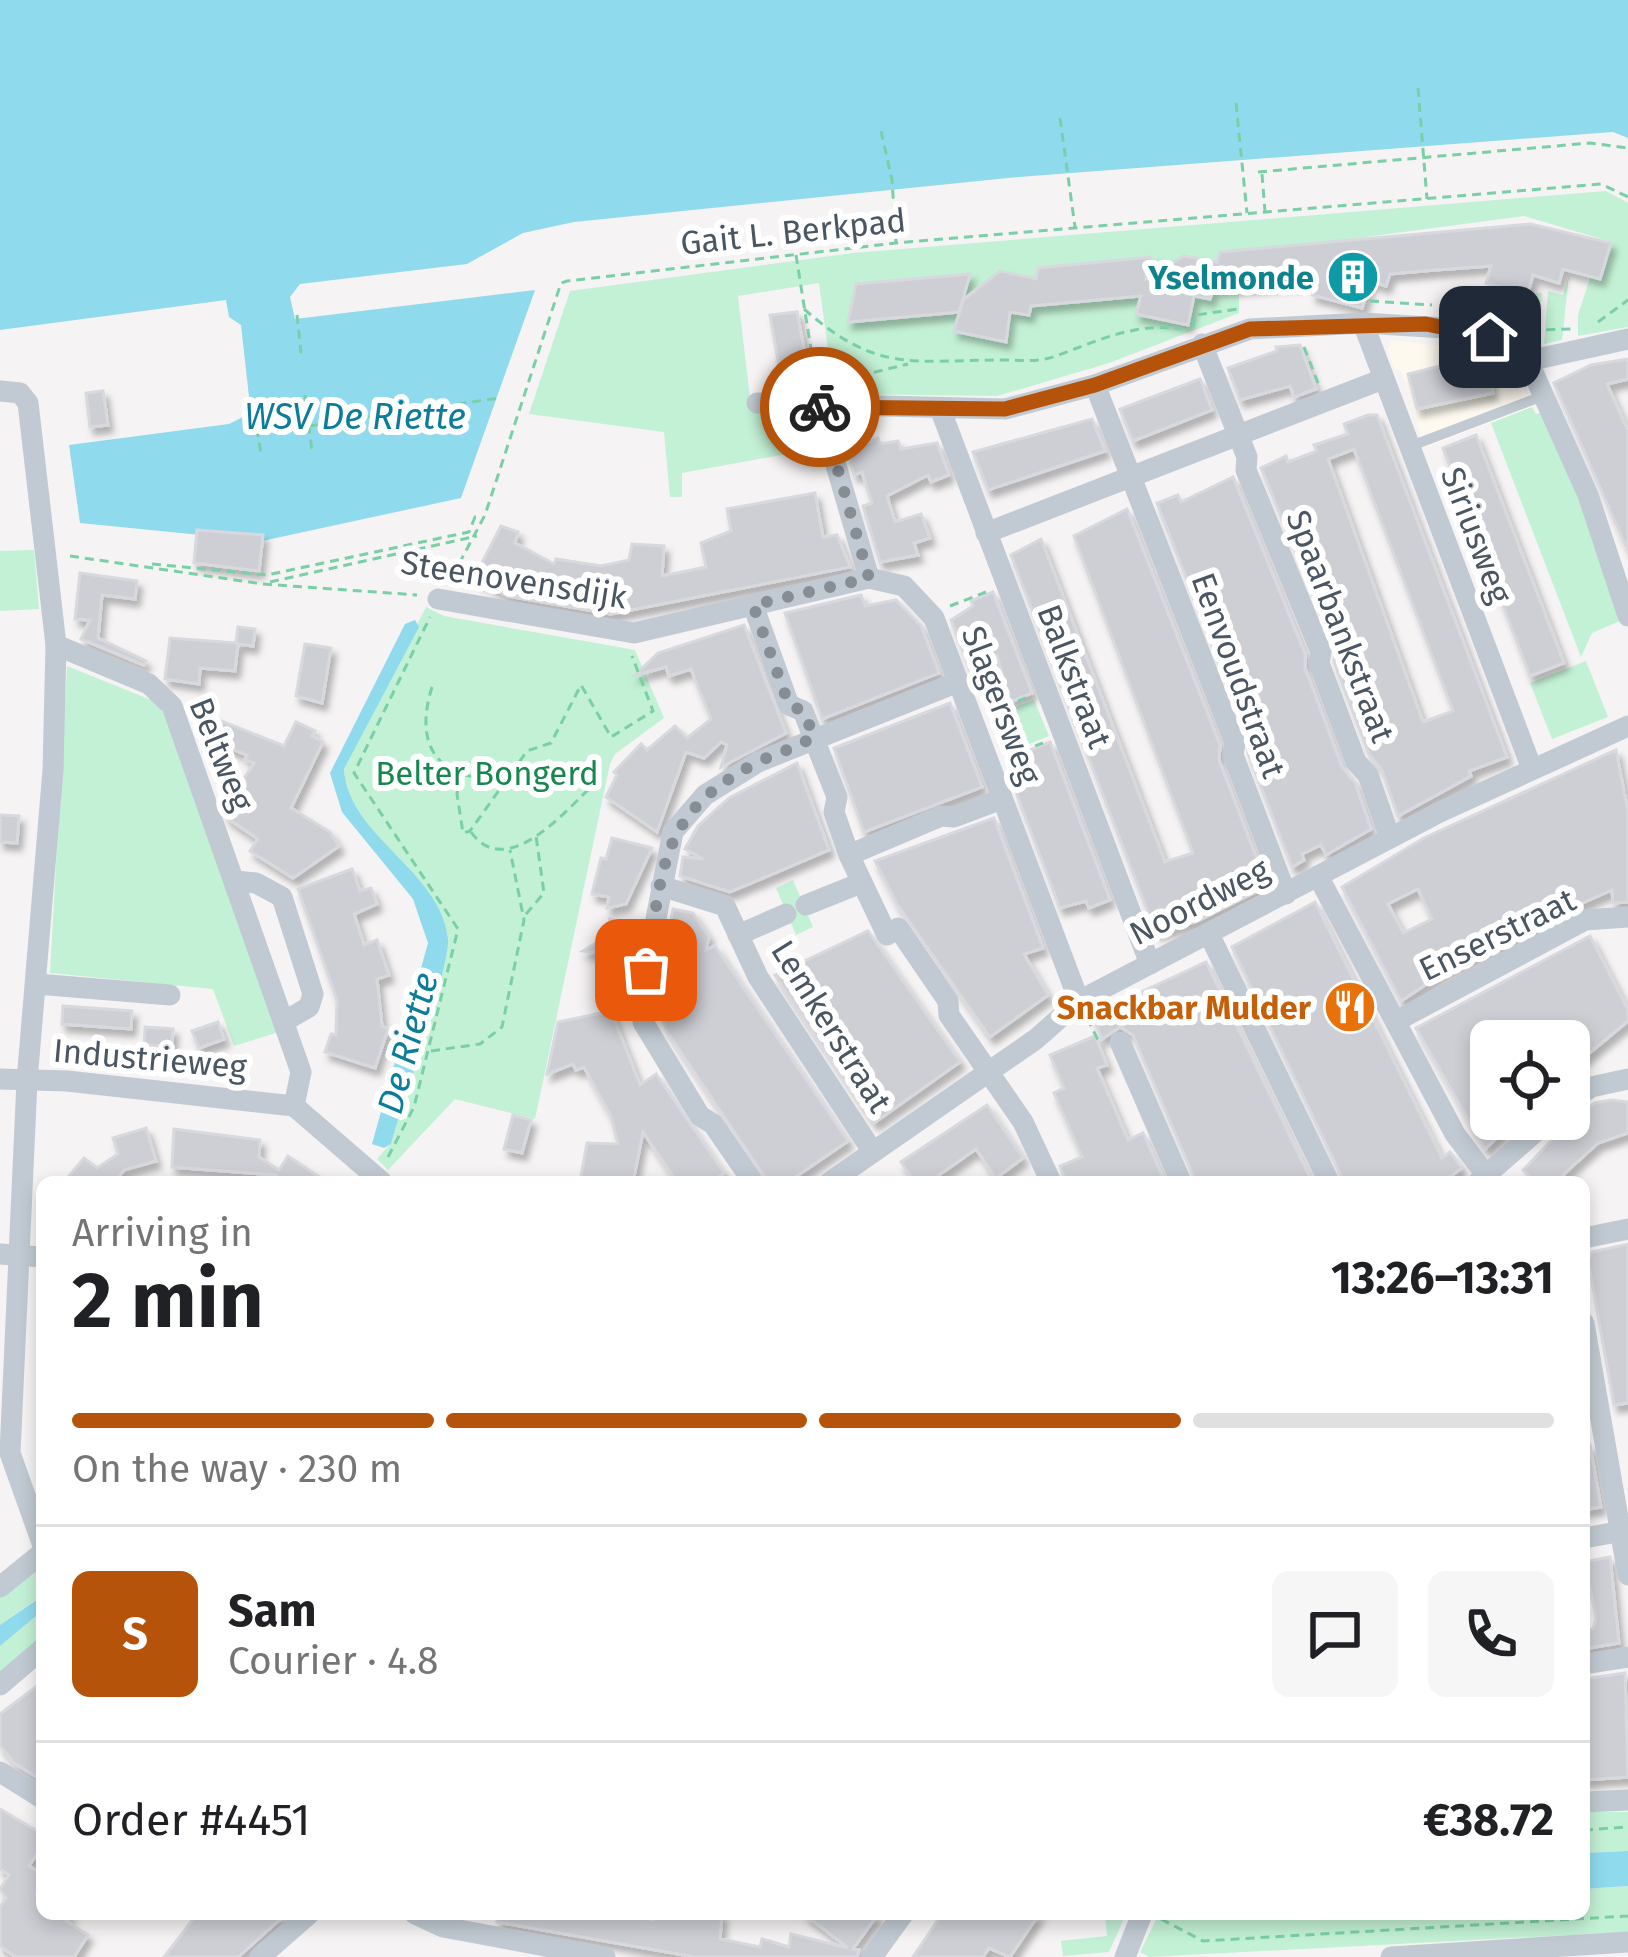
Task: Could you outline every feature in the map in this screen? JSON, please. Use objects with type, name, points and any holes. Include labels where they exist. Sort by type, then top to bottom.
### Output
[{"type":"street","points":[[757,403],[1005,409],[1095,385],[1250,329],[1364,322],[1461,329],[1497,338],[1528,361],[1588,495],[1628,616]]},
{"type":"street","name":"Siriusweg","points":[[1364,322],[1532,769]]},
{"type":"street","points":[[1528,361],[1628,339]]},
{"type":"street","name":"Spaarbankstraat","points":[[1202,344],[1282,564],[1292,574],[1356,762],[1368,775],[1390,838]]},
{"type":"street","points":[[986,533],[1383,379]]},
{"type":"street","name":"Eenvoudstraat","points":[[1095,385],[1235,743],[1233,755],[1286,894]]},
{"type":"street","points":[[0,391],[20,393],[28,403],[56,644],[53,770],[27,1081],[20,1255],[5,1395],[10,1453],[36,1526]]},
{"type":"street","points":[[819,407],[869,578],[753,605],[789,705],[803,711],[814,736],[837,797],[833,812],[887,935],[898,928],[1023,1121],[1048,1176]]},
{"type":"street","name":"Balkstraat","points":[[941,411],[1150,964]]},
{"type":"street","name":"Slagersweg","points":[[869,578],[904,586],[932,613],[1078,1001]]},
{"type":"street","name":"Steenovensdijk","points":[[439,599],[634,633],[753,605]]},
{"type":"street","name":"Beltweg","points":[[56,644],[149,684],[172,706],[301,1072],[294,1106]]},
{"type":"street","points":[[749,1176],[713,1124],[700,1116],[643,1022],[673,832],[705,795],[758,762],[958,682]]},
{"type":"street","name":"Noordweg","points":[[839,1176],[988,1072],[1078,1001],[1390,838],[1628,726]]},
{"type":"street","points":[[849,855],[941,816],[954,818],[1002,799]]},
{"type":"street","points":[[1318,876],[1455,1134],[1488,1173],[1526,1140]]},
{"type":"street","points":[[236,881],[256,883],[282,897],[313,994],[309,1006],[285,1021]]},
{"type":"street","points":[[738,934],[861,883]]},
{"type":"street","name":"Lemkerstraat","points":[[661,886],[725,907],[812,1065],[873,1152]]},
{"type":"street","name":"Enserstraat","points":[[1398,1020],[1585,920],[1628,917]]},
{"type":"street","points":[[1209,934],[1326,1176]]},
{"type":"street","points":[[37,984],[170,995]]},
{"type":"street","points":[[1120,1042],[1178,1176]]},
{"type":"street","points":[[1590,1088],[1628,1078]]},
{"type":"street","name":"Industrieweg","points":[[0,1079],[294,1106]]},
{"type":"street","points":[[294,1106],[375,1176]]},
{"type":"street","points":[[1590,1237],[1628,1229]]},
{"type":"street","points":[[1592,1402],[1625,1531],[1628,1575]]},
{"type":"street","points":[[1590,1537],[1625,1531]]},
{"type":"street","points":[[0,1587],[36,1558]]},
{"type":"street","points":[[0,1685],[36,1654]]},
{"type":"street","points":[[1590,1663],[1628,1657]]},
{"type":"street","points":[[0,1772],[36,1794]]},
{"type":"street","points":[[1590,1802],[1628,1800]]},
{"type":"street","points":[[260,1957],[302,1920]]},
{"type":"street","points":[[428,1920],[443,1927],[604,1957]]},
{"type":"street","points":[[872,1957],[892,1920]]},
{"type":"street","points":[[1125,1957],[1146,1920]]},
{"type":"street","points":[[1391,1957],[1623,1947]]},
{"type":"lane","points":[[1408,447],[1543,396]]},
{"type":"path","points":[[1418,88],[1427,199]]},
{"type":"path","points":[[1236,103],[1247,213]]},
{"type":"path","points":[[1060,118],[1075,227]]},
{"type":"path","points":[[881,131],[892,180],[896,243]]},
{"type":"path","points":[[1265,212],[1260,172],[1590,143],[1628,148]]},
{"type":"path","name":"Gait L. Berkpad","points":[[483,519],[561,283],[896,243],[1601,184],[1628,196]]},
{"type":"path","points":[[796,255],[817,387],[909,364]]},
{"type":"path","points":[[297,316],[301,353]]},
{"type":"path","points":[[1295,325],[1324,402]]},
{"type":"path","points":[[305,394],[312,452]]},
{"type":"path","points":[[309,426],[499,398]]},
{"type":"path","points":[[254,413],[261,453]]},
{"type":"path","points":[[145,564],[267,575],[469,532],[475,518],[483,519],[354,773],[458,929],[403,1137],[380,1176]]},
{"type":"path","name":"Steenovensdijk","points":[[263,584],[477,536]]},
{"type":"path","name":"Steenovensdijk","points":[[44,554],[145,564],[167,573],[263,584],[439,599]]},
{"type":"path","points":[[932,613],[1005,585]]},
{"type":"path","points":[[460,776],[458,809],[463,833],[470,831],[527,751],[551,743],[581,685],[611,737],[653,711],[623,631]]},
{"type":"path","points":[[432,686],[424,732],[438,758],[460,776],[506,779]]},
{"type":"path","points":[[972,719],[1045,691]]},
{"type":"path","points":[[988,764],[1063,736]]},
{"type":"path","points":[[470,831],[488,849],[511,850],[536,835],[596,782]]},
{"type":"path","points":[[524,916],[544,893],[536,835]]},
{"type":"path","points":[[429,1052],[481,1044],[498,1034],[524,916],[511,850]]},
{"type":"path","points":[[1078,1001],[1100,1044],[1116,1038],[1120,1042]]},
{"type":"path","points":[[1590,1830],[1628,1827]]},
{"type":"path","points":[[1590,1918],[1628,1916]]},
{"type":"path","points":[[1157,1920],[1203,1941],[1560,1920]]},
{"type":"shaded area","points":[[1391,340],[1492,352],[1514,370],[1532,407],[1424,448],[1401,370],[1395,370],[1388,351]]},
{"type":"green space","points":[[1606,191],[1628,203],[1628,327],[1578,336],[1578,315],[1590,278],[1600,278],[1612,242],[1524,216],[1239,254],[1239,313],[1109,363],[997,396],[834,394],[819,283],[738,296],[751,407],[804,415],[815,429],[819,448],[682,473],[682,497],[670,497],[664,432],[529,414],[570,291],[853,253]]},
{"type":"green space","points":[[1569,275],[1562,340],[1544,344],[1548,291],[1563,295]]},
{"type":"green space","points":[[1485,287],[1493,290],[1492,298],[1529,311],[1536,293],[1542,293],[1538,341],[1453,314],[1476,300]]},
{"type":"green space","points":[[1532,407],[1536,414],[1542,412],[1583,502],[1622,620],[1592,633],[1581,657],[1491,423]]},
{"type":"green space","points":[[34,550],[39,609],[0,611],[0,551]]},
{"type":"green space","name":"Belter Bongerd","points":[[426,607],[444,616],[635,650],[664,718],[615,754],[610,764],[535,1119],[455,1099],[388,1170],[377,1159],[391,1143],[433,1004],[447,939],[427,893],[360,814],[344,769]]},
{"type":"green space","points":[[1586,661],[1608,717],[1552,739],[1530,683]]},
{"type":"green space","points":[[67,666],[156,702],[165,716],[282,1031],[234,1046],[213,989],[50,973]]},
{"type":"green space","points":[[1034,700],[1049,736],[1004,754],[990,717]]},
{"type":"green space","points":[[793,880],[813,927],[796,935],[776,888]]},
{"type":"green space","points":[[36,1569],[36,1602],[0,1625],[0,1597]]},
{"type":"green space","points":[[36,1616],[36,1645],[0,1675],[0,1646]]},
{"type":"green space","points":[[1590,1812],[1628,1812],[1628,1851],[1590,1853]]},
{"type":"green space","points":[[1628,1886],[1628,1932],[1149,1957],[1140,1952],[1156,1920],[1590,1920],[1590,1889]]},
{"type":"green space","points":[[1106,1920],[1123,1920],[1109,1952],[1063,1956],[1061,1941],[1107,1936]]},
{"type":"water","name":"WSV De Riette","points":[[0,0],[1628,0],[1628,138],[1613,132],[1019,177],[574,222],[523,233],[467,264],[300,284],[290,297],[295,319],[535,290],[461,498],[262,541],[80,523],[69,445],[229,424],[245,416],[249,397],[241,325],[229,317],[226,300],[0,330]]},
{"type":"water","name":"De Riette","points":[[415,620],[419,627],[344,769],[349,793],[361,815],[429,893],[442,915],[448,939],[424,1038],[391,1144],[384,1148],[372,1144],[428,943],[413,899],[342,812],[330,773],[405,624]]},
{"type":"water","points":[[36,1601],[36,1616],[0,1646],[0,1625]]},
{"type":"water","points":[[1628,1851],[1628,1886],[1590,1889],[1590,1853]]},
{"type":"building","points":[[1530,224],[1611,243],[1600,279],[1563,269],[1559,283],[1533,275],[1527,296],[1486,283],[1491,266],[1435,270],[1390,274],[1386,286],[1371,281],[1362,308],[1312,295],[1316,281],[1213,290],[1210,299],[1194,296],[1188,325],[1136,314],[1141,296],[1031,306],[1029,315],[1010,312],[1006,342],[954,331],[963,300],[1000,271],[1036,279],[1038,268],[1151,257],[1146,279],[1184,256],[1217,262],[1220,252]]},
{"type":"building","points":[[970,274],[959,312],[848,322],[856,284]]},
{"type":"building","points":[[797,312],[811,385],[783,389],[770,315]]},
{"type":"building","points":[[1300,345],[1316,389],[1294,397],[1290,386],[1240,400],[1228,368],[1277,351],[1276,347]]},
{"type":"building","points":[[1484,355],[1493,393],[1417,409],[1408,374]]},
{"type":"building","points":[[1628,359],[1628,379],[1607,384],[1628,431],[1628,551],[1554,383],[1591,365]]},
{"type":"building","points":[[1200,379],[1212,410],[1133,441],[1120,409]]},
{"type":"building","points":[[103,391],[108,425],[90,427],[86,393]]},
{"type":"building","points":[[1377,415],[1507,757],[1469,771],[1471,776],[1398,816],[1382,770],[1369,754],[1334,662],[1335,646],[1261,468],[1286,456],[1288,462],[1317,451],[1314,445],[1348,434],[1344,424]],"holes":[[[1354,449],[1453,711],[1423,722],[1328,459]]]},
{"type":"building","points":[[1092,419],[1105,451],[988,490],[973,452]]},
{"type":"building","points":[[1476,435],[1564,663],[1530,676],[1443,448]]},
{"type":"building","points":[[858,437],[861,445],[878,438],[880,444],[898,441],[901,449],[937,443],[949,475],[931,482],[928,475],[887,496],[895,522],[921,514],[930,538],[914,543],[918,555],[880,562],[863,506],[872,503],[862,472],[854,475],[845,442]]},
{"type":"building","points":[[1233,477],[1305,654],[1305,668],[1342,767],[1355,783],[1371,829],[1326,855],[1321,845],[1302,854],[1304,860],[1292,867],[1248,753],[1249,738],[1157,503],[1178,495],[1181,502]]},
{"type":"building","points":[[815,493],[823,537],[837,535],[850,567],[611,614],[508,596],[474,578],[501,526],[518,532],[515,543],[554,564],[556,559],[601,566],[629,560],[632,544],[664,546],[662,576],[706,567],[701,543],[731,531],[727,509]]},
{"type":"building","points":[[1127,509],[1220,745],[1219,760],[1267,886],[1197,921],[1156,933],[1011,555],[1041,539],[1165,862],[1193,853],[1074,536]]},
{"type":"building","points":[[197,530],[263,535],[259,571],[194,563]]},
{"type":"building","points":[[80,573],[137,581],[135,599],[102,595],[98,638],[146,661],[144,665],[81,639],[90,620],[75,619]]},
{"type":"building","points":[[993,592],[1032,693],[1010,702],[997,655],[968,664],[951,620],[973,606],[971,601]]},
{"type":"building","points":[[861,595],[865,606],[896,600],[921,626],[939,673],[822,719],[785,613]]},
{"type":"building","points":[[744,625],[786,733],[721,767],[727,745],[721,742],[704,758],[686,752],[657,832],[606,797],[617,775],[614,772],[641,744],[647,750],[675,726],[687,738],[711,719],[691,669],[669,676],[666,667],[635,675],[658,653]]},
{"type":"building","points":[[238,627],[255,629],[253,646],[238,644],[235,671],[200,668],[199,684],[165,679],[170,638],[236,643]]},
{"type":"building","points":[[305,644],[331,648],[322,703],[296,696]]},
{"type":"building","points":[[950,703],[982,787],[864,832],[834,748]]},
{"type":"building","points":[[211,717],[284,746],[296,722],[315,731],[312,736],[323,742],[291,808],[330,832],[339,846],[293,878],[250,851],[258,839],[227,818],[224,809],[254,763],[245,760],[247,755],[203,737]]},
{"type":"building","points":[[1050,742],[1110,900],[1089,908],[1086,901],[1060,908],[1017,795],[1017,765],[1028,761],[1025,752]]},
{"type":"building","points":[[1616,750],[1628,812],[1628,902],[1613,903],[1612,890],[1443,973],[1401,1001],[1342,887],[1424,838]],"holes":[[[1418,889],[1432,919],[1403,933],[1388,904]]]},
{"type":"building","points":[[797,763],[829,850],[730,892],[680,876],[683,857],[703,859],[685,849],[698,826],[729,798]]},
{"type":"building","points":[[0,815],[19,816],[17,843],[0,842]]},
{"type":"building","points":[[994,818],[1043,948],[1024,954],[1048,995],[990,1037],[897,904],[875,861]]},
{"type":"building","points":[[612,838],[652,848],[626,904],[607,908],[609,897],[592,894],[601,858],[606,859]]},
{"type":"building","points":[[352,869],[360,891],[371,888],[377,904],[354,914],[364,945],[377,940],[389,975],[377,979],[382,1026],[388,1029],[375,1068],[325,1052],[331,1034],[336,1035],[337,1000],[298,889]]},
{"type":"building","points":[[1315,902],[1442,1158],[1450,1152],[1462,1168],[1451,1176],[1341,1176],[1232,947]]},
{"type":"building","points":[[673,909],[693,913],[709,937],[706,950],[715,946],[848,1141],[797,1176],[764,1176],[666,1030],[659,1000],[668,998],[672,962],[663,961]]},
{"type":"building","points":[[610,918],[623,926],[617,955],[583,951],[606,937]]},
{"type":"building","points":[[868,931],[960,1062],[874,1123],[775,975]]},
{"type":"building","points":[[1590,936],[1628,1010],[1628,1021],[1590,1053],[1590,1020],[1470,1020],[1470,1123],[1416,1028]]},
{"type":"building","points":[[1206,962],[1309,1176],[1193,1176],[1133,1035],[1120,1027],[1102,1039],[1092,1015]]},
{"type":"building","points":[[63,1006],[132,1011],[131,1029],[62,1024]]},
{"type":"building","points":[[611,1011],[640,1085],[656,1074],[724,1173],[673,1176],[643,1132],[634,1176],[581,1176],[587,1143],[618,1144],[611,1116],[584,1067],[576,1070],[573,1064],[547,1074],[558,1022]]},
{"type":"building","points":[[218,1022],[224,1039],[199,1048],[192,1031]]},
{"type":"building","points":[[145,1027],[173,1029],[172,1046],[144,1045]]},
{"type":"building","points":[[1095,1036],[1107,1065],[1097,1068],[1128,1140],[1143,1133],[1162,1176],[1064,1176],[1060,1166],[1082,1157],[1054,1093],[1064,1088],[1050,1055]]},
{"type":"building","points":[[1611,1100],[1628,1102],[1628,1133],[1598,1143],[1564,1176],[1528,1176],[1523,1170],[1552,1140],[1590,1140],[1590,1106]]},
{"type":"building","points":[[987,1105],[1023,1158],[999,1176],[976,1149],[938,1176],[911,1176],[901,1162]]},
{"type":"building","points":[[513,1115],[531,1120],[522,1153],[504,1149]]},
{"type":"building","points":[[146,1128],[156,1161],[124,1170],[119,1176],[69,1176],[84,1158],[97,1168],[118,1154],[113,1138]]},
{"type":"building","points":[[174,1129],[260,1140],[259,1157],[279,1170],[288,1156],[318,1176],[275,1176],[172,1167]]},
{"type":"building","points":[[1628,1244],[1628,1403],[1614,1405],[1590,1271],[1592,1252]]},
{"type":"building","points":[[1590,1445],[1601,1507],[1590,1509]]},
{"type":"building","points":[[1610,1557],[1619,1643],[1590,1648],[1590,1629],[1596,1619],[1590,1561]]},
{"type":"building","points":[[1625,1673],[1628,1777],[1590,1780],[1590,1678]]},
{"type":"building","points":[[36,1687],[36,1776],[14,1763],[0,1745],[0,1714]]},
{"type":"building","points":[[0,1809],[36,1830],[36,1855],[29,1866],[36,1870],[36,1920],[67,1920],[88,1935],[74,1957],[16,1957],[0,1946],[0,1907],[6,1898],[0,1889],[9,1875],[0,1869]]},
{"type":"building","points":[[192,1920],[279,1920],[238,1957],[164,1957]]},
{"type":"building","points":[[722,1920],[720,1939],[760,1947],[762,1939],[789,1947],[791,1934],[848,1948],[812,1920],[874,1920],[853,1949],[859,1950],[857,1957],[695,1957],[497,1922]]},
{"type":"building","points":[[938,1920],[1035,1920],[1010,1957],[989,1948],[983,1957],[913,1957]]},
{"type":"way so far","points":[[646,970],[668,843],[681,820],[705,795],[722,789],[740,772],[814,736],[803,711],[789,705],[753,605],[869,578],[820,407]]},
{"type":"place","name":"Yselmonde","points":[[1353,277]]},
{"type":"place","name":"Snackbar Mulder","points":[[1350,1007]]},
{"type":"route","points":[[820,407],[1005,409],[1095,385],[1250,329],[1364,322],[1426,324],[1490,337]]}]
